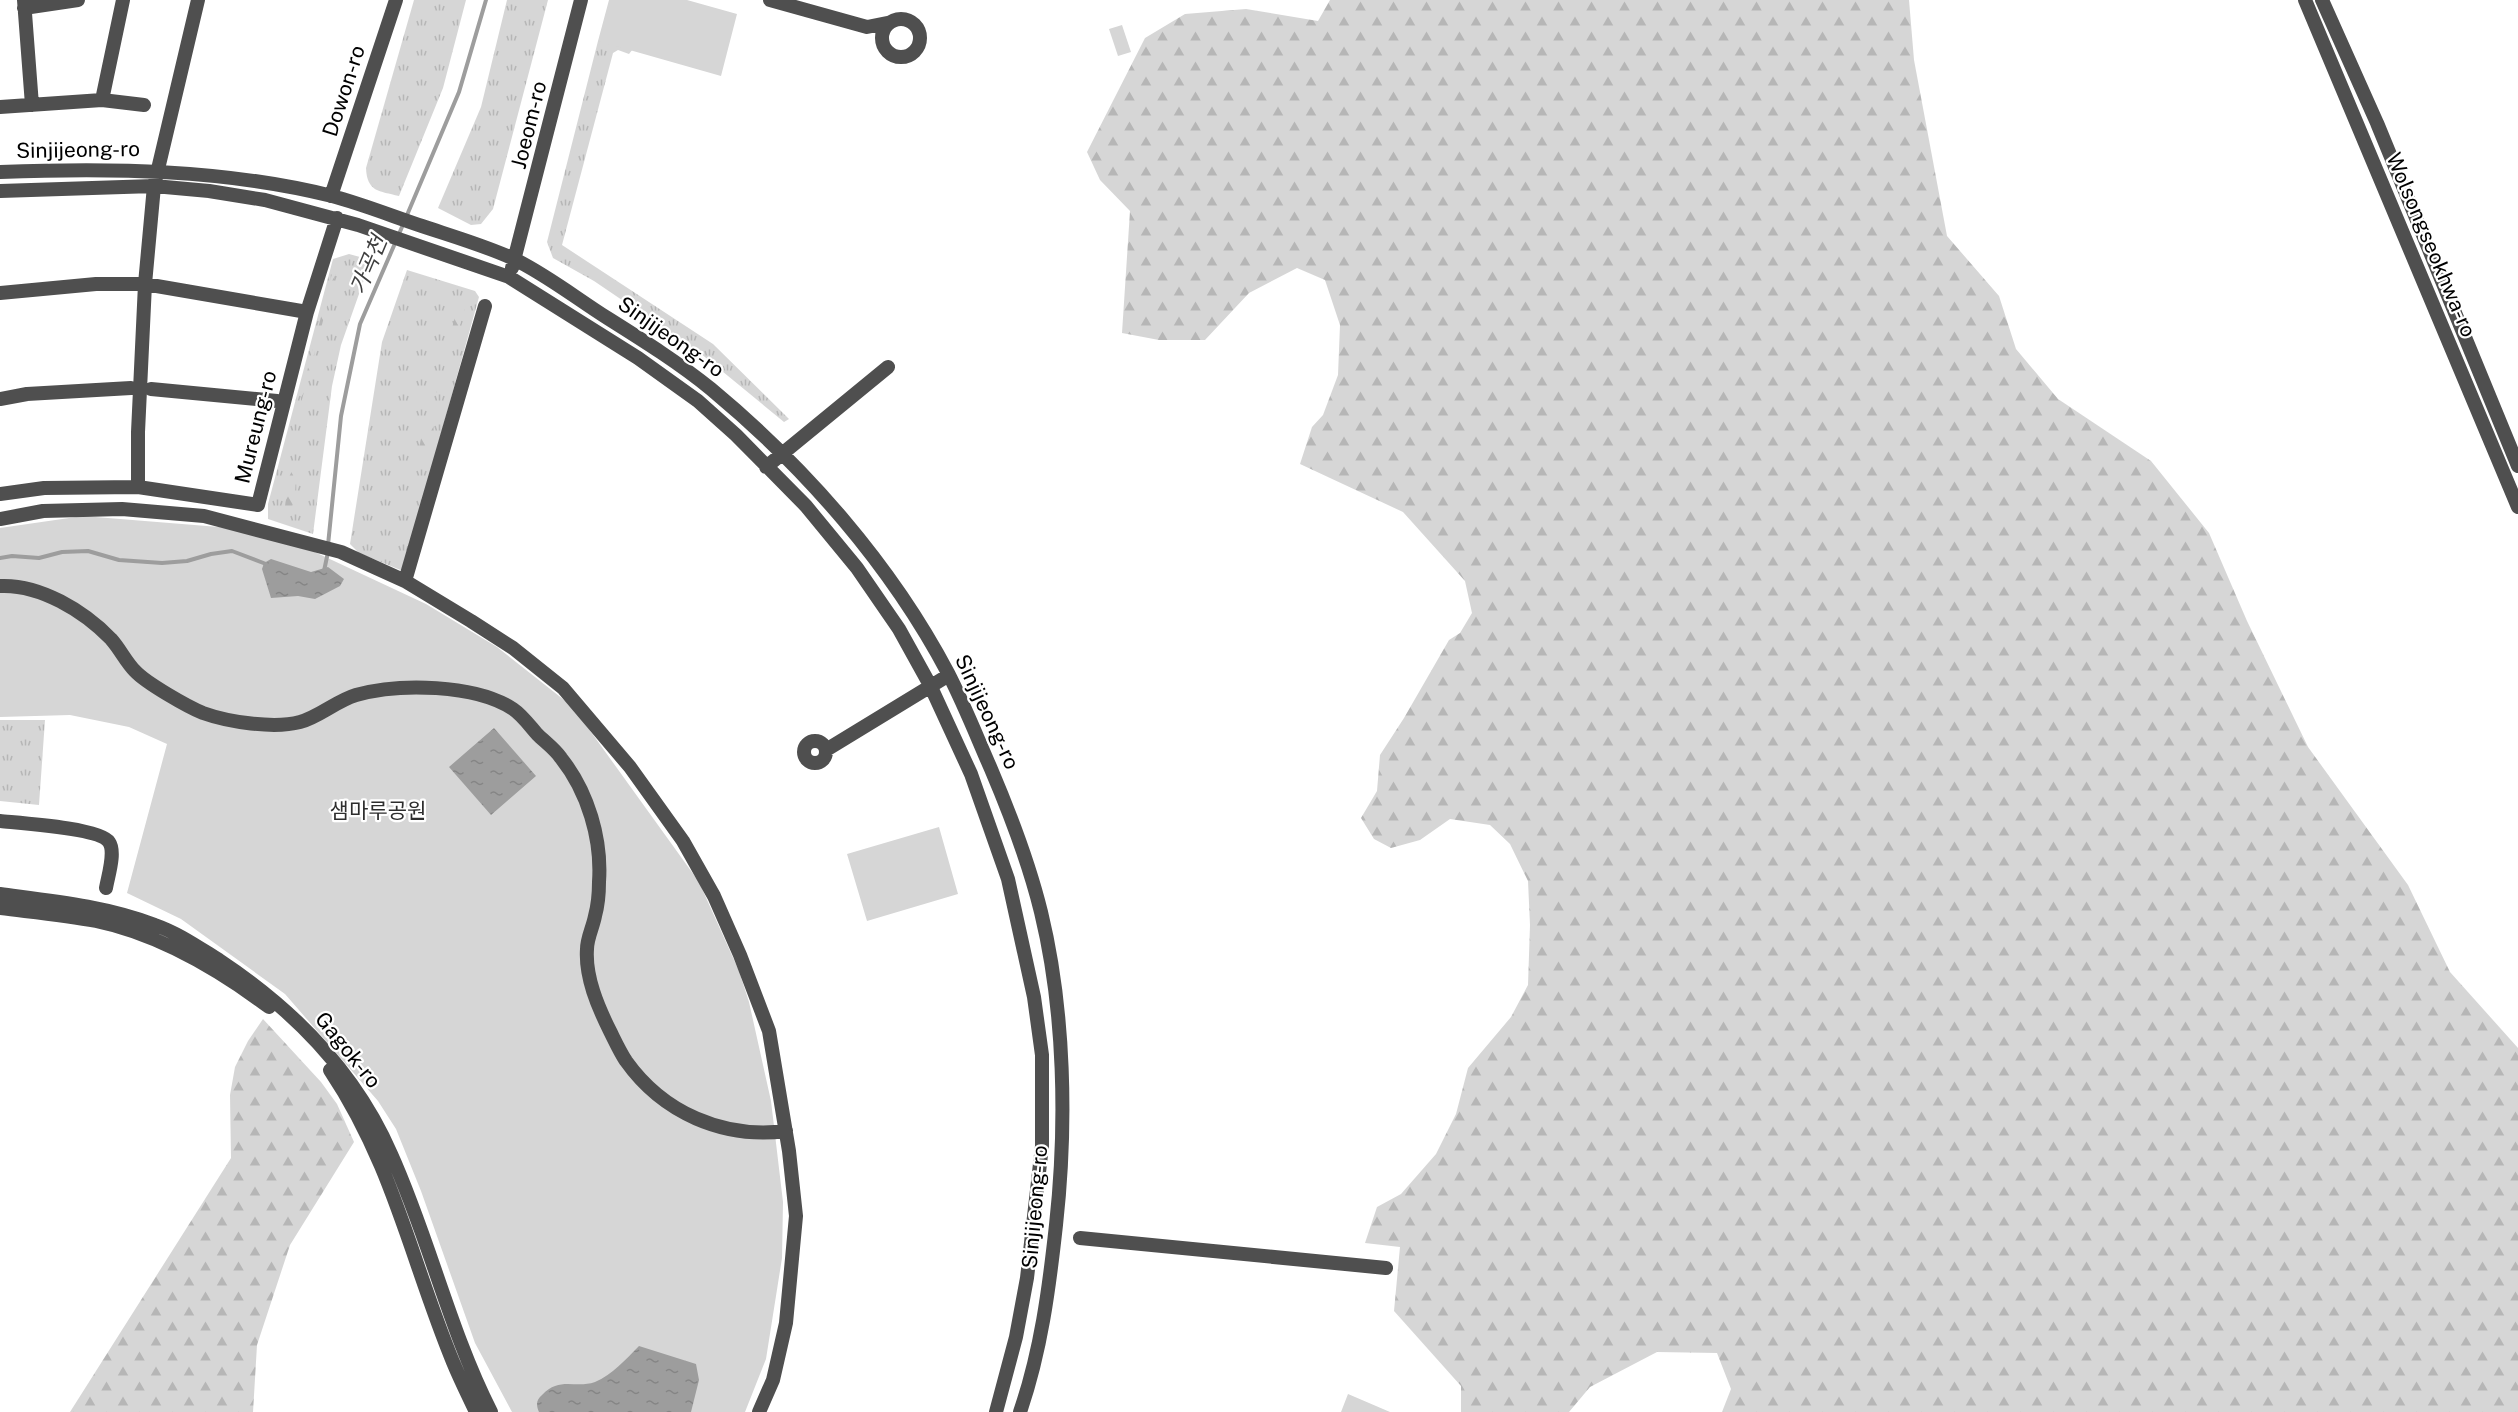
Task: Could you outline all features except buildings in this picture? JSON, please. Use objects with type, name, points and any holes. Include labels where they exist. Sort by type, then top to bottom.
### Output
[{"type":"street","points":[[32,105],[24,4],[78,0]]},
{"type":"street","points":[[102,100],[123,0]]},
{"type":"street","points":[[138,487],[138,432],[145,284],[154,186],[198,0]]},
{"type":"street","name":"Dowon-ro","points":[[331,196],[396,0]]},
{"type":"street","name":"Joeom-ro","points":[[509,277],[581,0]]},
{"type":"street","points":[[770,0],[867,27],[888,23],[899,18],[910,21],[919,30],[920,42],[914,52],[902,57],[889,53],[867,27]]},
{"type":"street","name":"Wolsongseokhwa-ro","points":[[2305,0],[2518,507]]},
{"type":"street","name":"Wolsongseokhwa-ro","points":[[2322,0],[2377,123],[2518,466]]},
{"type":"street","points":[[882,42],[884,28],[888,23]]},
{"type":"street","points":[[0,106],[102,100],[144,105]]},
{"type":"street","name":"Sinjijeong-ro","points":[[0,172],[157,170],[214,175],[331,196],[514,259],[677,363],[713,391],[781,453],[829,504],[879,565],[949,675],[990,766],[1026,856],[1042,916],[1050,956],[1058,1028],[1062,1100],[1061,1183],[1048,1305],[1030,1384],[1020,1412]]},
{"type":"street","name":"Sinjijeong-ro","points":[[0,191],[154,186],[209,191],[265,200],[337,218],[509,277],[633,355],[698,401],[806,506],[857,568],[899,629],[930,685],[971,774],[1008,879],[1034,997],[1042,1055],[1042,1146],[1027,1278],[1016,1337],[996,1412]]},
{"type":"street","name":"Mureung-ro","points":[[0,494],[44,488],[138,487],[258,504],[307,312],[337,218]]},
{"type":"street","points":[[0,293],[86,285],[145,284],[307,312]]},
{"type":"street","points":[[405,581],[485,306]]},
{"type":"street","points":[[766,467],[888,367]]},
{"type":"street","points":[[0,399],[27,394],[131,388]]},
{"type":"street","points":[[151,389],[277,401]]},
{"type":"street","points":[[0,519],[43,511],[122,509],[204,516],[318,545],[341,552],[405,581],[513,648],[563,688],[630,767],[683,841],[714,896],[740,955],[769,1031],[786,1131],[796,1216],[786,1323],[773,1380],[759,1412]]},
{"type":"street","points":[[0,586],[40,593],[70,608],[92,621],[112,641],[136,673],[203,712],[234,720],[279,724],[301,722],[345,699],[386,689],[451,690],[479,695],[513,710],[562,759],[588,804],[596,839],[600,880],[596,914],[586,949],[591,984],[601,1015],[625,1060],[645,1084],[670,1106],[724,1129],[754,1132],[786,1131]]},
{"type":"street","points":[[826,750],[949,675]]},
{"type":"street","points":[[0,821],[59,827],[102,835],[110,842],[112,850],[106,888]]},
{"type":"street","name":"Gagok-ro","points":[[0,894],[158,926],[176,934],[254,984],[293,1016],[326,1049],[357,1091],[382,1134],[452,1360],[476,1412]]},
{"type":"street","name":"Gagok-ro","points":[[0,908],[99,915]]},
{"type":"street","name":"Gagok-ro","points":[[399,1190],[490,1412]]},
{"type":"street","points":[[1080,1238],[1386,1268]]},
{"type":"green space","points":[[414,0],[466,0],[443,88],[399,196],[375,189],[369,182],[366,168]]},
{"type":"green space","points":[[507,0],[548,0],[493,209],[481,224],[471,225],[438,208],[481,107]]},
{"type":"green space","points":[[609,0],[687,0],[737,14],[721,76],[598,41]]},
{"type":"green space","points":[[1330,0],[1909,0],[1914,60],[1947,236],[1999,296],[2016,349],[2058,399],[2151,461],[2209,533],[2247,621],[2308,747],[2408,885],[2450,972],[2518,1048],[2518,1412],[1722,1412],[1731,1389],[1717,1353],[1657,1352],[1590,1387],[1569,1412],[1461,1412],[1461,1386],[1394,1311],[1400,1247],[1365,1243],[1377,1207],[1401,1194],[1436,1154],[1456,1114],[1468,1068],[1511,1017],[1528,985],[1530,925],[1528,881],[1510,844],[1490,825],[1450,819],[1420,840],[1391,848],[1374,839],[1361,818],[1377,791],[1380,755],[1449,640],[1460,633],[1472,613],[1465,581],[1403,512],[1300,464],[1312,427],[1323,415],[1338,375],[1340,325],[1325,280],[1297,268],[1249,293],[1205,340],[1159,340],[1122,333],[1130,211],[1100,180],[1087,152],[1145,38],[1185,14],[1246,9],[1318,21]]},
{"type":"green space","points":[[1122,25],[1131,52],[1118,56],[1109,29]]},
{"type":"green space","points":[[605,36],[636,45],[629,54],[618,50],[613,53],[562,245],[713,344],[789,419],[784,422],[700,353],[594,281],[553,258],[547,242],[598,41]]},
{"type":"green space","points":[[349,254],[371,260],[341,345],[332,386],[313,534],[268,519],[268,504],[333,259]]},
{"type":"green space","points":[[339,261],[301,403],[301,395],[335,262]]},
{"type":"green space","points":[[407,270],[475,291],[479,297],[403,571],[359,553],[350,544],[382,342]]},
{"type":"green space","points":[[461,297],[465,308],[458,332],[451,332],[455,317],[453,308]]},
{"type":"green space","points":[[445,364],[450,377],[444,393],[435,392],[443,378]]},
{"type":"green space","points":[[433,422],[434,434],[427,455],[417,456],[424,427]]},
{"type":"green space","points":[[292,471],[296,474],[295,496],[291,511],[285,506]]},
{"type":"green space","name":"샘마루공원","points":[[83,516],[219,527],[287,539],[426,604],[497,647],[573,707],[699,882],[739,971],[749,1002],[771,1101],[783,1202],[782,1258],[766,1359],[745,1412],[512,1412],[475,1343],[421,1191],[396,1129],[378,1101],[285,994],[181,919],[127,893],[167,744],[129,727],[70,715],[0,717],[0,528]]},
{"type":"green space","points":[[0,720],[45,720],[39,805],[0,801]]},
{"type":"green space","points":[[939,827],[958,894],[867,921],[847,854]]},
{"type":"green space","points":[[263,1019],[321,1082],[337,1104],[354,1142],[290,1245],[257,1345],[253,1412],[70,1412],[231,1158],[230,1095],[235,1067],[248,1041]]},
{"type":"green space","points":[[1348,1394],[1390,1412],[1341,1412]]},
{"type":"water","points":[[271,559],[311,572],[328,567],[344,579],[340,586],[315,599],[298,596],[271,598],[262,569],[264,563]]},
{"type":"water","points":[[494,728],[536,776],[491,815],[449,767]]},
{"type":"water","points":[[639,1346],[696,1364],[699,1380],[691,1412],[539,1412],[538,1401],[549,1389],[561,1384],[595,1382],[613,1371]]},
{"type":"waterway","name":"가곡천","points":[[399,234],[459,92],[486,0]]},
{"type":"waterway","name":"가곡천","points":[[328,545],[341,416],[360,324],[396,241]]},
{"type":"waterway","points":[[0,558],[12,556],[39,558],[62,552],[88,551],[119,560],[162,563],[187,561],[232,551],[266,564]]},
{"type":"waterway","points":[[324,571],[328,552]]}]
